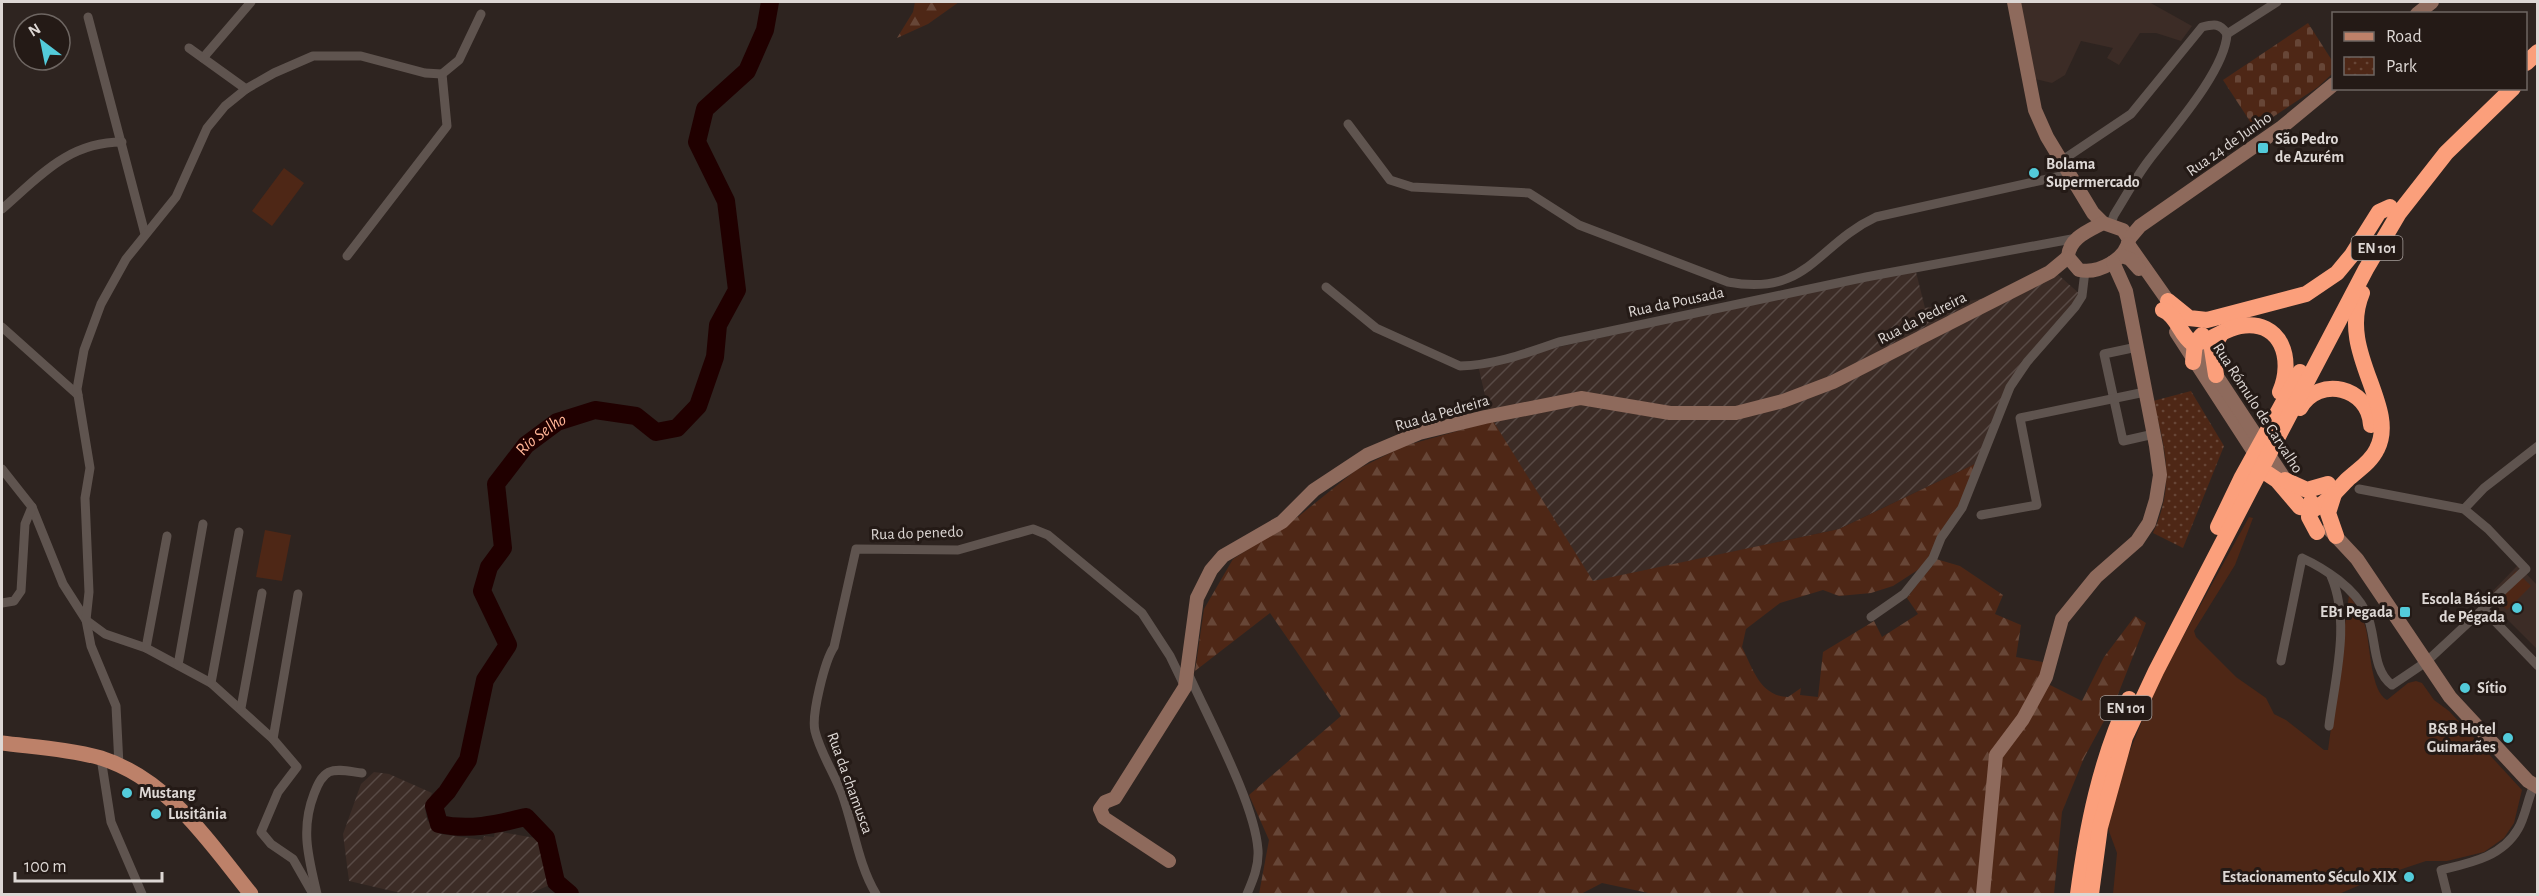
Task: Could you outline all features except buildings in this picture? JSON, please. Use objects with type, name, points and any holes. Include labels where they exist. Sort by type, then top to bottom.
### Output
[{"type":"highway","name":"EN 101","points":[[2275,429],[2390,207],[2439,146],[2496,90]]},
{"type":"highway","name":"EN 101","points":[[2078,894],[2084,846],[2095,796],[2113,734],[2246,482],[2398,213],[2465,132],[2511,90]]},
{"type":"highway","points":[[2166,305],[2196,320],[2230,315],[2291,299],[2317,288],[2337,273],[2352,255],[2379,212],[2390,207]]},
{"type":"highway","points":[[2284,480],[2307,490],[2332,488],[2371,458],[2380,441],[2382,432],[2379,411],[2358,353],[2355,330],[2358,301],[2367,280],[2366,269]]},
{"type":"highway","points":[[2166,305],[2188,340],[2195,343],[2205,343],[2238,326],[2255,327],[2271,333],[2282,344],[2287,370],[2281,390],[2269,414],[2275,429],[2288,428],[2310,394],[2320,389],[2334,387],[2347,391],[2364,403],[2371,418],[2369,440],[2318,508],[2309,510],[2300,507],[2277,480],[2268,474]]},
{"type":"highway","points":[[2193,362],[2195,343],[2202,335],[2230,315]]},
{"type":"highway","points":[[2216,375],[2212,349],[2223,332]]},
{"type":"highway","name":"EN 101","points":[[2091,894],[2100,827],[2125,737],[2246,482]]},
{"type":"highway","points":[[2332,488],[2328,513],[2336,536]]},
{"type":"highway","points":[[2309,510],[2311,523],[2317,532]]},
{"type":"main road","points":[[2,743],[101,758],[154,783],[170,798],[251,894]]},
{"type":"street","points":[[203,58],[251,2]]},
{"type":"street","points":[[2014,2],[2035,110],[2061,161],[2092,213],[2118,240]]},
{"type":"street","points":[[2227,34],[2277,2]]},
{"type":"street","points":[[2420,12],[2432,2]]},
{"type":"street","points":[[119,765],[116,706],[91,646],[86,620],[89,592],[85,498],[90,468],[78,395],[84,350],[101,304],[126,259],[145,234],[169,209],[180,191],[207,128],[225,106],[246,90],[313,56],[361,56],[425,73],[442,74],[459,60],[481,14]]},
{"type":"street","points":[[88,17],[145,234]]},
{"type":"street","points":[[1983,894],[1996,755],[2022,719],[2046,677],[2062,619],[2069,607],[2096,577],[2137,541],[2149,523],[2160,475],[2114,214],[2148,161],[2184,117],[2214,68],[2226,42],[2227,34],[2222,27],[2214,24],[2202,27],[2131,114],[2061,161]]},
{"type":"street","points":[[189,48],[246,90]]},
{"type":"street","points":[[347,256],[447,126],[442,74]]},
{"type":"street","name":"Rua 24 de Junho","points":[[2118,240],[2282,127],[2332,86]]},
{"type":"street","points":[[1348,124],[1390,180],[1412,187],[1529,192],[1579,225],[1728,282],[1753,287],[1796,277],[1863,223],[1876,217],[2070,174]]},
{"type":"street","points":[[2,209],[55,163],[76,150],[100,142],[122,142]]},
{"type":"street","points":[[2074,261],[2081,236],[2092,213]]},
{"type":"street","points":[[2081,236],[2118,240]]},
{"type":"street","name":"Rua da Pousada","points":[[1326,287],[1376,328],[1460,366],[1474,366],[1517,357],[1559,342],[2081,236]]},
{"type":"street","points":[[2074,261],[2118,240]]},
{"type":"street","name":"Rua Rómulo de Carvalho","points":[[2118,240],[2166,305],[2193,362],[2288,503],[2371,582]]},
{"type":"street","points":[[1871,617],[1904,594],[1933,558],[1941,538],[1962,508],[2010,387],[2027,362],[2082,296],[2074,261],[2063,244],[2054,241]]},
{"type":"street","name":"Rua da Pedreira","points":[[1168,861],[1104,818],[1100,809],[1105,802],[1115,798],[1185,687],[1197,598],[1211,570],[1223,556],[1282,522],[1314,490],[1367,454],[1419,433],[1581,398],[1670,413],[1737,413],[1783,401],[1833,381],[2074,261]]},
{"type":"street","points":[[2,327],[78,395]]},
{"type":"street","name":"Rua Rómulo de Carvalho","points":[[2195,343],[2284,480],[2309,510],[2357,559],[2450,697],[2536,786],[2525,803],[2518,829],[2498,851],[2484,858],[2441,870],[2447,894]]},
{"type":"street","points":[[2137,347],[2104,354],[2123,441],[2154,434]]},
{"type":"street","points":[[1981,515],[2037,505],[2020,418],[2145,392]]},
{"type":"street","points":[[2464,508],[2484,488],[2538,446]]},
{"type":"street","points":[[2,469],[32,507],[63,584],[86,620],[105,634],[146,648],[212,683],[273,739],[297,767],[278,792],[261,832],[263,838],[293,859],[315,894]]},
{"type":"street","points":[[2281,661],[2302,558],[2330,574],[2353,593],[2365,610],[2380,671],[2385,680],[2392,685],[2426,662],[2526,569],[2488,528],[2464,508],[2359,489]]},
{"type":"street","points":[[2,603],[14,601],[21,591],[25,524],[32,507]]},
{"type":"street","points":[[178,665],[203,524]]},
{"type":"street","name":"Rua do penedo","points":[[834,647],[856,549],[958,550],[1033,529],[1048,535],[1142,613],[1170,656],[1185,687]]},
{"type":"street","points":[[212,683],[239,532]]},
{"type":"street","points":[[146,648],[167,536]]},
{"type":"street","points":[[2329,726],[2342,615],[2339,595],[2330,574]]},
{"type":"street","points":[[241,708],[262,593]]},
{"type":"street","points":[[273,739],[298,594]]},
{"type":"street","points":[[2484,610],[2538,666]]},
{"type":"street","name":"Rua da chamusca","points":[[834,647],[827,657],[814,729],[841,792],[864,871],[876,894]]},
{"type":"street","points":[[1188,673],[1252,822],[1258,849],[1257,868],[1247,894]]},
{"type":"street","points":[[101,758],[111,822],[142,894]]},
{"type":"street","points":[[315,894],[305,843],[310,802],[318,783],[327,773],[333,771],[362,773]]},
{"type":"shaded area","points":[[2020,2],[2149,2],[2192,26],[2181,41],[2156,33],[2140,33],[2119,65],[2107,58],[2113,48],[2081,41],[2065,75],[2052,83],[2031,78]]},
{"type":"shaded area","points":[[1915,268],[1925,308],[2005,295],[2054,271],[2082,296],[2027,362],[1979,462],[1839,529],[1592,582],[1490,417],[1478,365]]},
{"type":"shaded area","name":"Escola Básica de Pégada","points":[[2518,565],[2537,585],[2537,649],[2486,598]]},
{"type":"shaded area","points":[[374,772],[389,774],[432,793],[425,809],[427,820],[440,834],[483,840],[484,836],[494,837],[495,831],[541,839],[547,850],[552,884],[529,894],[405,894],[349,881],[343,834],[361,784]]},
{"type":"green space","points":[[915,2],[959,2],[928,24],[897,38],[913,12]]},
{"type":"green space","points":[[2308,23],[2332,60],[2332,74],[2318,87],[2255,129],[2223,80]]},
{"type":"green space","points":[[284,168],[304,183],[272,226],[252,211]]},
{"type":"green space","points":[[2191,391],[2224,446],[2183,548],[2153,533],[2164,499],[2166,467],[2162,436],[2153,401]]},
{"type":"green space","points":[[1493,421],[1593,581],[1839,529],[1979,462],[1964,497],[1924,566],[1893,586],[1871,593],[1839,596],[1823,590],[1780,603],[1746,629],[1742,647],[1759,680],[1771,692],[1788,697],[1801,688],[1800,695],[1818,697],[1823,652],[1874,621],[1882,637],[1918,614],[1907,598],[1936,559],[1960,566],[2003,595],[1995,614],[2021,625],[2016,657],[2048,663],[2046,683],[2082,701],[2104,657],[2135,616],[2146,623],[2117,697],[2084,758],[2062,812],[2054,894],[1653,894],[1602,883],[1581,894],[1259,894],[1269,840],[1249,795],[1341,716],[1270,613],[1195,671],[1204,609],[1233,559],[1299,516],[1356,470],[1404,446]]},
{"type":"green space","points":[[2249,517],[2253,518],[2235,565],[2194,631],[2196,637],[2236,677],[2266,698],[2274,714],[2286,720],[2324,750],[2328,750],[2349,595],[2365,625],[2374,679],[2382,695],[2387,700],[2408,683],[2416,681],[2422,683],[2434,700],[2449,711],[2522,790],[2514,823],[2504,838],[2484,852],[2447,861],[2426,861],[2381,876],[2339,894],[2113,894],[2117,853],[2106,823],[2118,780],[2158,682]]},
{"type":"green space","points":[[265,530],[291,535],[282,581],[256,577]]},
{"type":"green space","points":[[2516,571],[2531,586],[2507,610],[2492,596]]},
{"type":"waterway","name":"Rio Selho","points":[[570,894],[556,882],[546,838],[526,817],[483,826],[450,826],[439,824],[434,806],[447,792],[468,760],[485,680],[508,645],[482,591],[489,567],[503,548],[496,484],[526,445],[557,422],[595,410],[636,416],[656,432],[677,428],[698,406],[715,357],[718,325],[737,290],[726,201],[697,142],[705,109],[747,71],[765,30],[770,2]]},
{"type":"place","name":"São Pedro de Azurém","points":[[2263,148]]},
{"type":"place","name":"Bolama Supermercado","points":[[2034,173]]},
{"type":"place","name":"Escola Básica de Pégada","points":[[2517,608]]},
{"type":"place","name":"EB1 Pegada","points":[[2405,612]]},
{"type":"place","name":"Sítio","points":[[2465,688]]},
{"type":"place","name":"B&B Hotel Guimarães","points":[[2508,738]]},
{"type":"place","name":"Mustang","points":[[127,793]]},
{"type":"place","name":"Lusitânia","points":[[156,814]]},
{"type":"place","name":"Estacionamento Século XIX","points":[[2409,877]]}]
